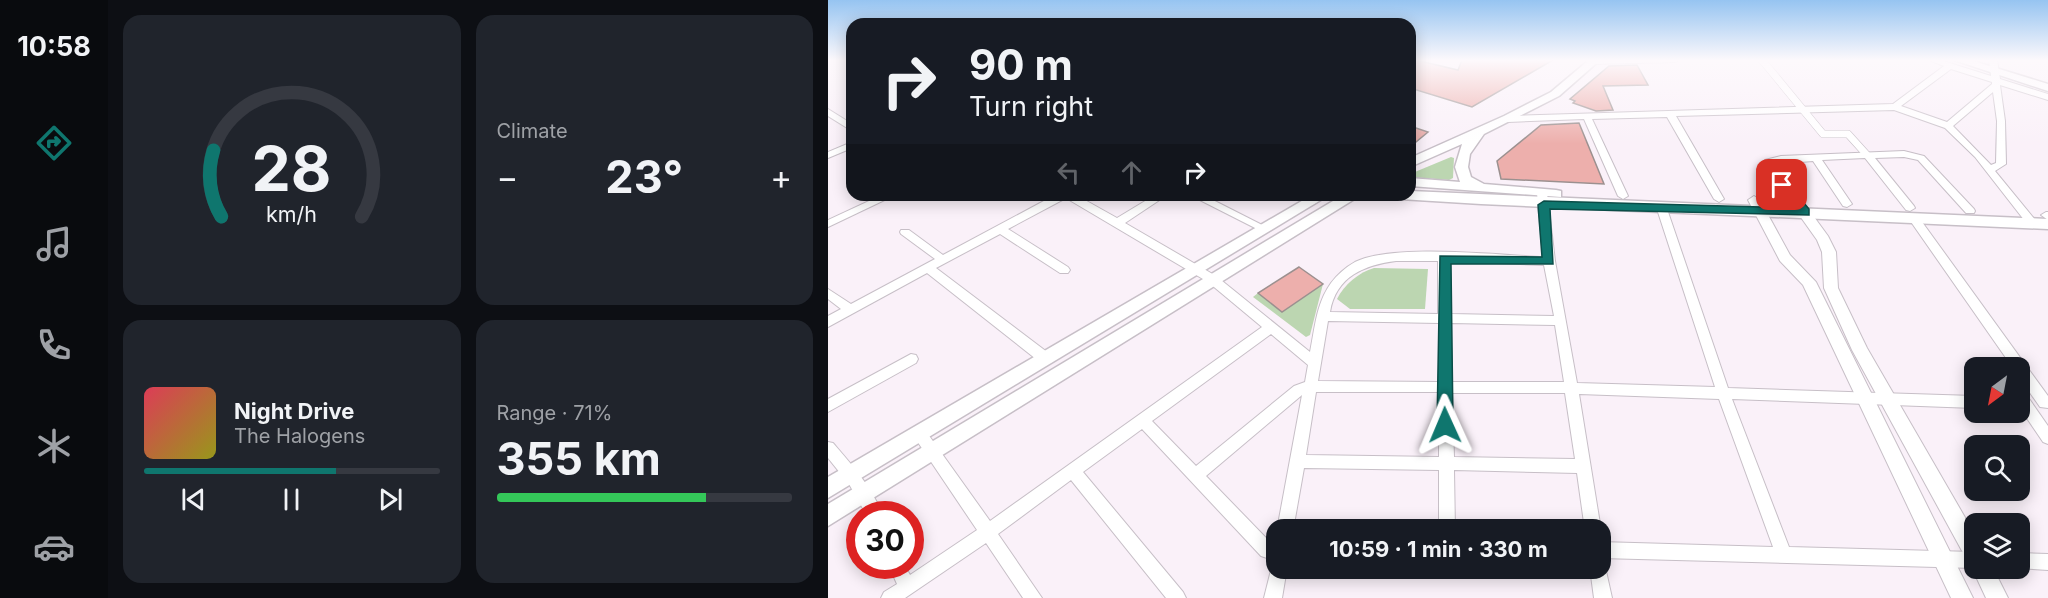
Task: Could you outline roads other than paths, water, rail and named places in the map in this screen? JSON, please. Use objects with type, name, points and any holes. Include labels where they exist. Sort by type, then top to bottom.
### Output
[{"type":"main road","points":[[1416,159],[1508,119],[1563,88]]},
{"type":"main road","points":[[1481,132],[1468,142],[1462,174],[1476,185],[1509,190],[1543,199],[1623,196],[1719,199],[1757,206]]},
{"type":"main road","points":[[1416,182],[1509,190]]},
{"type":"main road","points":[[1416,195],[1543,199],[1662,209],[1800,207],[2027,219],[2047,218]]},
{"type":"main road","points":[[828,516],[933,451],[1205,274],[1306,201]]},
{"type":"main road","points":[[828,488],[1046,359],[1342,201]]},
{"type":"main road","points":[[1800,207],[1847,204],[1912,212],[1970,211],[2027,219]]},
{"type":"street","points":[[1785,88],[1823,134],[1848,134],[1867,155],[1912,212],[2047,403]]},
{"type":"street","points":[[1895,107],[1921,88]]},
{"type":"street","points":[[1948,126],[1979,88]]},
{"type":"street","points":[[1989,170],[2001,164],[1995,88]]},
{"type":"street","points":[[2029,88],[2048,97]]},
{"type":"street","points":[[1508,119],[1895,107],[1948,126],[1989,170],[2027,219]]},
{"type":"street","points":[[828,112],[846,124]]},
{"type":"street","points":[[1670,114],[1719,199]]},
{"type":"street","points":[[1587,117],[1623,196]]},
{"type":"street","points":[[828,155],[846,148]]},
{"type":"street","points":[[1964,535],[1887,399],[1842,313],[1831,288],[1828,252],[1817,229],[1768,167],[1768,162],[1815,157],[1904,154],[1921,158],[1970,211]]},
{"type":"street","points":[[1815,157],[1847,204]]},
{"type":"street","points":[[1543,199],[1549,261],[1561,321],[1591,519]]},
{"type":"street","points":[[828,224],[877,201]]},
{"type":"street","points":[[828,322],[1052,201]]},
{"type":"street","points":[[1079,201],[1205,274],[1314,363]]},
{"type":"street","points":[[1117,223],[1152,201]]},
{"type":"street","points":[[1207,201],[1265,229]]},
{"type":"street","points":[[1757,206],[1785,258],[1809,282],[1962,598]]},
{"type":"street","points":[[1662,209],[1724,395],[1784,554]]},
{"type":"street","points":[[1000,229],[1064,270]]},
{"type":"street","points":[[905,232],[943,260]]},
{"type":"street","points":[[1287,519],[1322,316],[1330,291],[1361,264],[1390,258],[1549,261]]},
{"type":"street","points":[[1444,259],[1447,519]]},
{"type":"street","points":[[928,268],[1046,359]]},
{"type":"street","points":[[1798,272],[1828,273]]},
{"type":"street","points":[[828,293],[851,310]]},
{"type":"street","points":[[1322,316],[1561,321]]},
{"type":"street","points":[[890,598],[988,532],[1272,327]]},
{"type":"street","points":[[828,406],[911,359]]},
{"type":"street","points":[[1194,477],[1299,390],[1310,387],[1571,388],[1964,402]]},
{"type":"street","points":[[2030,404],[2047,403]]},
{"type":"street","points":[[2030,414],[2048,438]]},
{"type":"street","points":[[1142,420],[1194,477],[1266,549]]},
{"type":"street","points":[[920,434],[1033,598]]},
{"type":"street","points":[[828,448],[852,474],[868,501]]},
{"type":"street","points":[[1297,461],[1583,466]]},
{"type":"street","points":[[1073,471],[1177,598]]},
{"type":"street","points":[[1611,550],[1964,560]]},
{"type":"street","points":[[2030,561],[2048,562]]},
{"type":"street","points":[[903,579],[907,587]]},
{"type":"street","points":[[1273,598],[1276,579]]},
{"type":"street","points":[[1600,579],[1603,598]]},
{"type":"street","points":[[1988,579],[1997,598]]}]
